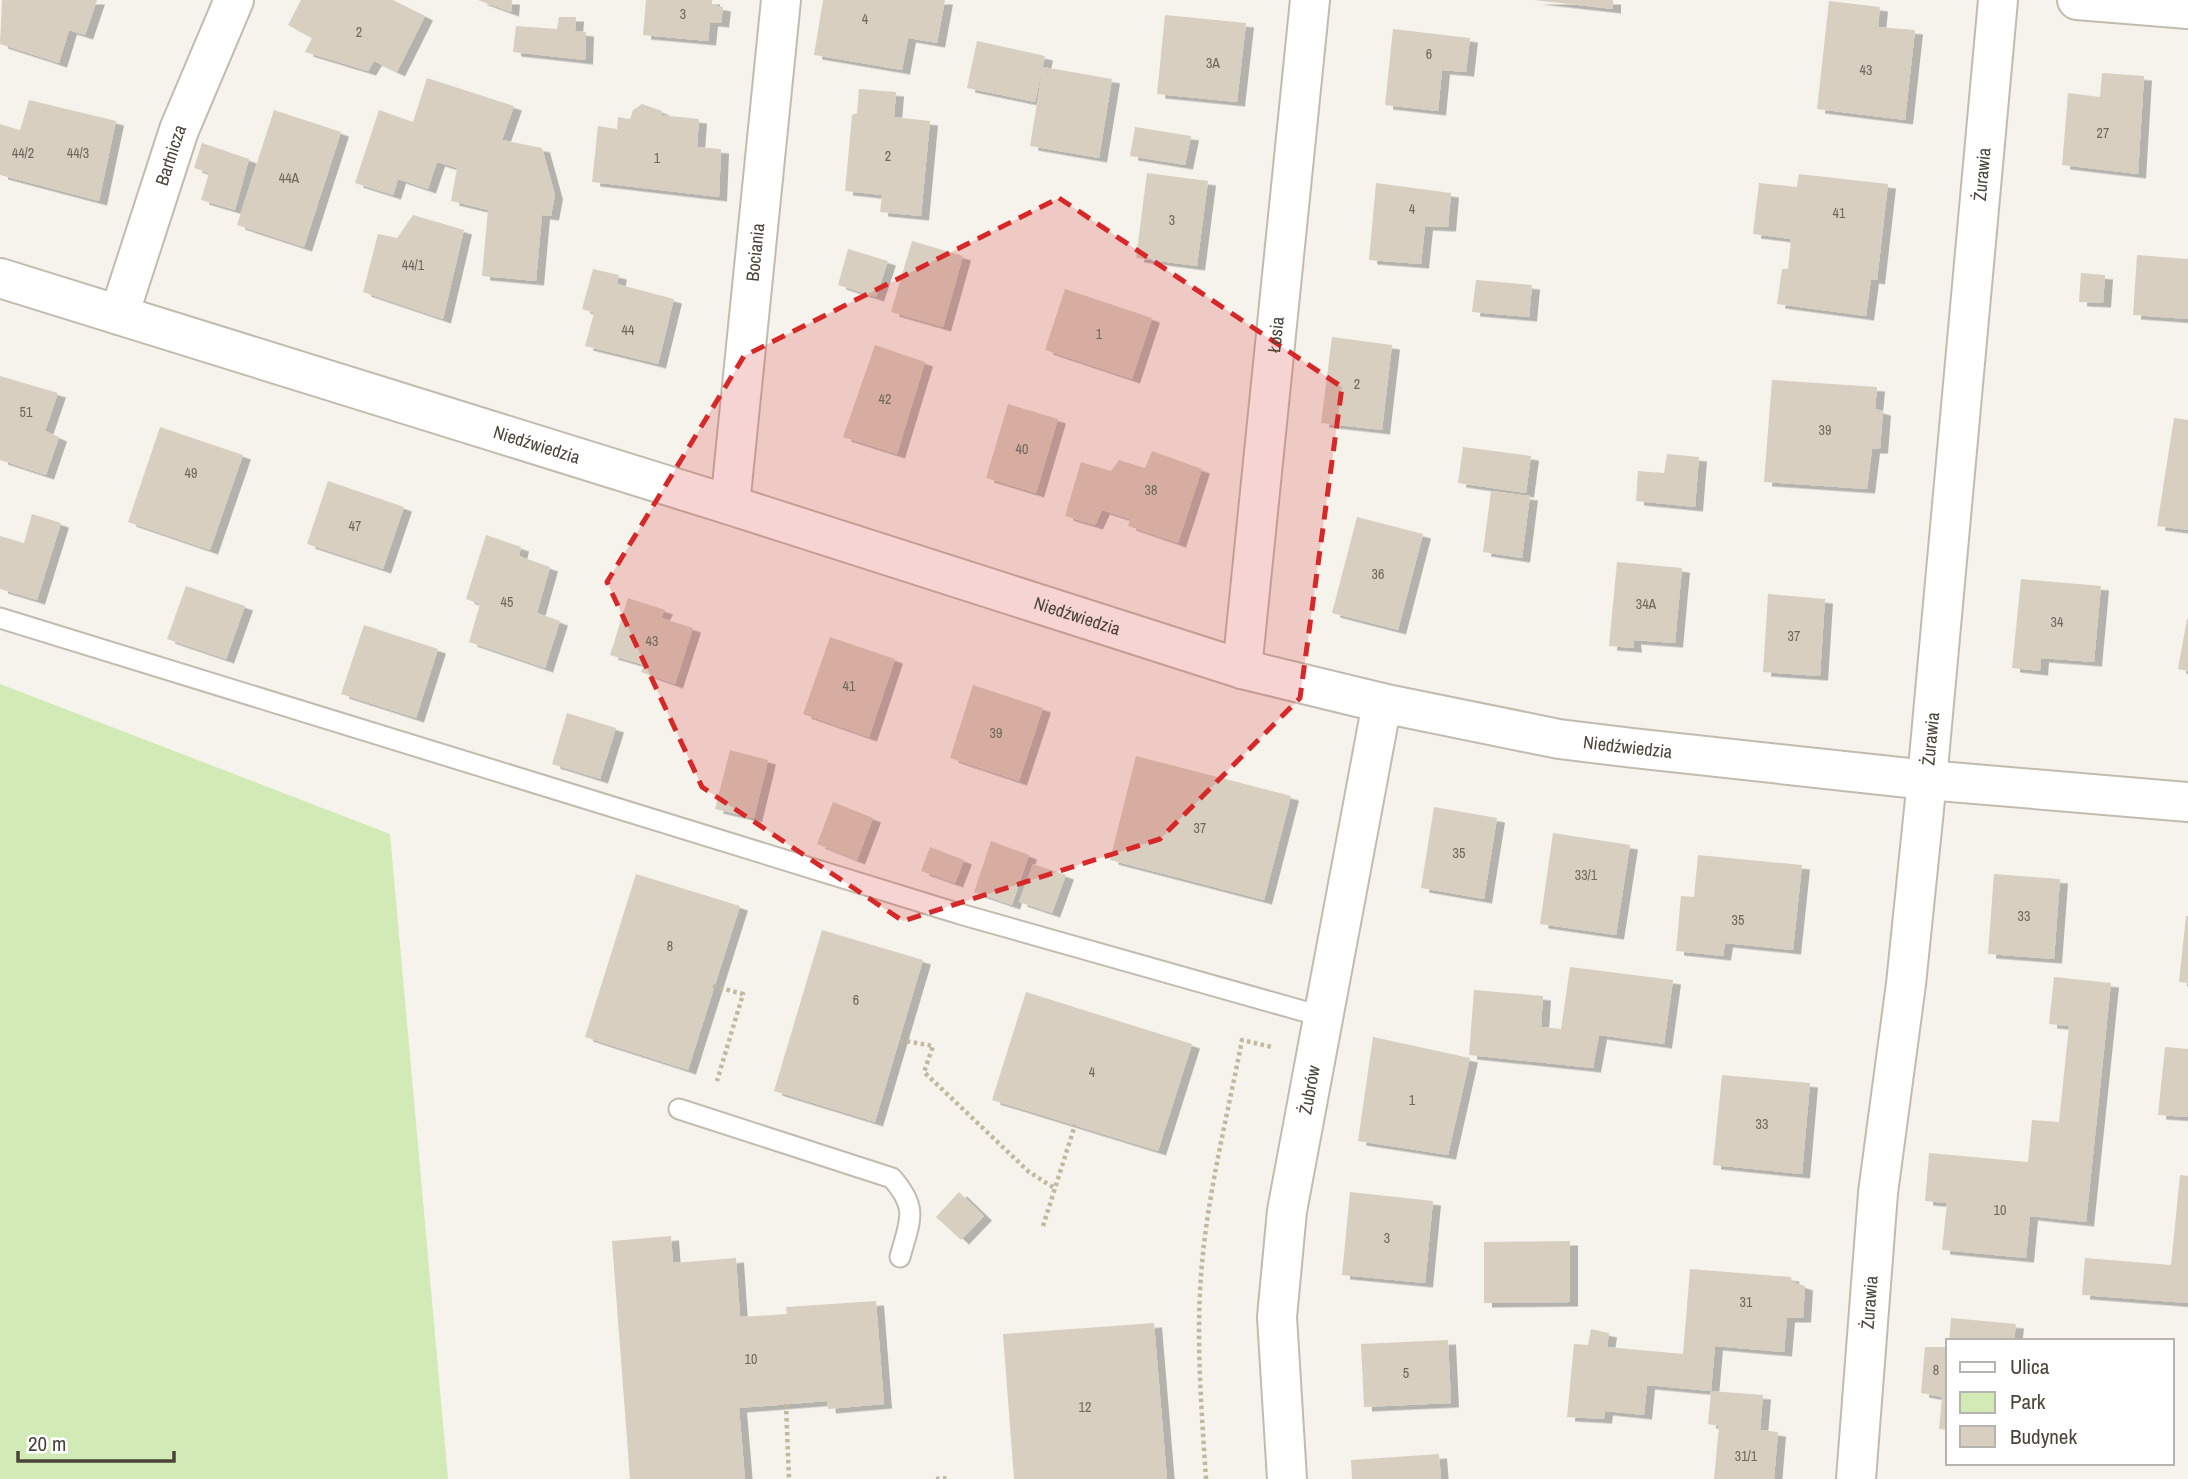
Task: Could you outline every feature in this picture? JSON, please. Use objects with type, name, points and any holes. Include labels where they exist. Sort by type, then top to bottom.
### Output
[{"type":"street","name":"Bartnicza","points":[[119,315],[179,130],[234,0]]},
{"type":"street","name":"Bociania","points":[[730,505],[781,0]]},
{"type":"street","name":"Łosia","points":[[1242,669],[1310,0]]},
{"type":"street","name":"Żurawia","points":[[1856,1479],[1878,1193],[1906,984],[1927,780],[1998,0]]},
{"type":"street","points":[[2077,0],[2188,9]]},
{"type":"street","name":"Niedźwiedzia","points":[[0,278],[730,505],[1242,669],[1382,703],[1559,739],[1927,780],[2188,802]]},
{"type":"street","name":"Żubrów","points":[[1287,1479],[1277,1317],[1307,1012],[1382,703]]},
{"type":"lane","points":[[0,618],[960,914],[1307,1012]]},
{"type":"lane","points":[[679,1109],[892,1178],[908,1196],[911,1216],[900,1257]]},
{"type":"path","points":[[707,1116],[743,994],[713,986]]},
{"type":"path","points":[[1206,1479],[1199,1355],[1200,1290],[1208,1217],[1242,1040],[1282,1049],[1307,1012]]},
{"type":"path","points":[[900,1040],[933,1046],[923,1072],[1029,1172],[1056,1189]]},
{"type":"path","points":[[1043,1226],[1075,1125]]},
{"type":"path","points":[[786,1404],[789,1479]]},
{"type":"path","points":[[936,1479],[950,1478]]},
{"type":"highlighted area","points":[[1059,198],[1342,387],[1300,698],[1160,839],[903,921],[702,787],[607,582],[744,356]]},
{"type":"green space","points":[[0,684],[390,834],[448,1479],[0,1479]]},
{"type":"building","points":[[2,0],[97,0],[85,35],[69,30],[59,63],[0,44]]},
{"type":"building","points":[[301,0],[393,0],[425,16],[397,72],[374,61],[368,71],[305,52],[312,38],[288,25]]},
{"type":"building","points":[[478,0],[512,0],[511,12]]},
{"type":"building","points":[[646,0],[712,0],[712,5],[723,7],[721,23],[710,22],[708,41],[643,35]]},
{"type":"building","points":[[823,0],[945,0],[937,43],[908,38],[902,70],[814,55]]},
{"type":"building","points":[[1534,0],[1613,0],[1613,9]]},
{"type":"building","points":[[1829,1],[1880,7],[1878,27],[1915,30],[1905,120],[1817,109]]},
{"type":"building","points":[[1165,15],[1246,23],[1237,102],[1157,94]]},
{"type":"building","points":[[559,17],[576,17],[575,31],[586,32],[585,60],[513,52],[516,26],[557,29]]},
{"type":"building","points":[[1393,29],[1470,38],[1466,72],[1442,70],[1438,111],[1385,105]]},
{"type":"building","points":[[977,41],[1045,56],[1035,102],[967,88]]},
{"type":"building","points":[[1043,67],[1112,79],[1099,158],[1030,146]]},
{"type":"building","points":[[2102,73],[2144,76],[2138,174],[2062,165],[2068,93],[2100,97]]},
{"type":"building","points":[[427,78],[514,106],[502,140],[542,148],[555,195],[551,216],[542,215],[536,281],[482,276],[488,210],[451,201],[457,168],[437,162],[428,189],[398,179],[393,195],[355,183],[379,110],[413,122]]},
{"type":"building","points":[[859,89],[896,92],[894,117],[930,121],[921,216],[880,212],[882,195],[845,191],[852,115],[857,113]]},
{"type":"building","points":[[29,100],[116,121],[99,201],[0,175],[0,124],[20,130]]},
{"type":"building","points":[[642,104],[662,111],[661,115],[699,119],[697,147],[721,149],[719,197],[592,182],[598,126],[617,129],[618,117],[630,119],[633,110]]},
{"type":"building","points":[[274,110],[341,132],[304,247],[237,225]]},
{"type":"building","points":[[1135,127],[1191,136],[1185,165],[1130,156]]},
{"type":"building","points":[[202,143],[249,159],[235,210],[201,200],[209,173],[194,168]]},
{"type":"building","points":[[1147,173],[1208,181],[1197,266],[1136,258]]},
{"type":"building","points":[[1799,174],[1888,184],[1877,280],[1871,279],[1866,316],[1777,304],[1782,269],[1788,269],[1791,239],[1753,234],[1759,183],[1797,187]]},
{"type":"building","points":[[1376,183],[1451,193],[1448,227],[1425,226],[1421,264],[1369,260]]},
{"type":"building","points":[[413,215],[464,230],[443,319],[363,292],[378,234],[397,238]]},
{"type":"building","points":[[912,241],[963,256],[943,327],[891,312]]},
{"type":"building","points":[[848,249],[888,261],[876,297],[838,285]]},
{"type":"building","points":[[2137,255],[2188,259],[2188,319],[2133,315]]},
{"type":"building","points":[[593,269],[619,275],[617,284],[674,299],[658,364],[585,346],[594,313],[582,309]]},
{"type":"building","points":[[2081,273],[2105,275],[2103,303],[2079,302]]},
{"type":"building","points":[[1476,280],[1532,285],[1529,317],[1472,312]]},
{"type":"building","points":[[1065,289],[1152,318],[1132,379],[1045,350]]},
{"type":"building","points":[[1332,337],[1392,345],[1382,430],[1321,423]]},
{"type":"building","points":[[875,345],[925,362],[897,454],[843,437]]},
{"type":"building","points":[[0,376],[58,393],[45,431],[59,437],[46,475],[0,460]]},
{"type":"building","points":[[1772,380],[1877,387],[1875,409],[1883,411],[1880,449],[1872,449],[1867,489],[1764,482]]},
{"type":"building","points":[[1008,404],[1058,419],[1036,493],[986,478]]},
{"type":"building","points":[[2174,418],[2188,420],[2188,530],[2157,526]]},
{"type":"building","points":[[160,427],[243,455],[210,550],[128,522]]},
{"type":"building","points":[[1463,447],[1531,456],[1526,493],[1458,483]]},
{"type":"building","points":[[1152,451],[1202,469],[1178,543],[1128,526],[1130,519],[1102,510],[1095,525],[1065,516],[1081,462],[1111,471],[1119,460],[1145,468]]},
{"type":"building","points":[[1667,454],[1699,457],[1695,507],[1636,501],[1638,471],[1664,473]]},
{"type":"building","points":[[328,481],[404,507],[383,569],[307,544]]},
{"type":"building","points":[[1491,491],[1530,496],[1522,558],[1483,552]]},
{"type":"building","points":[[32,514],[61,523],[37,600],[0,589],[0,536],[24,543]]},
{"type":"building","points":[[1357,517],[1423,534],[1398,630],[1332,613]]},
{"type":"building","points":[[486,535],[521,547],[519,556],[550,567],[537,613],[560,621],[545,668],[469,642],[480,604],[466,599]]},
{"type":"building","points":[[1617,562],[1682,568],[1675,643],[1633,640],[1634,648],[1609,646]]},
{"type":"building","points":[[2021,579],[2101,586],[2094,662],[2041,658],[2040,671],[2012,668]]},
{"type":"building","points":[[186,586],[245,606],[226,659],[167,639]]},
{"type":"building","points":[[1768,594],[1825,599],[1820,676],[1763,672]]},
{"type":"building","points":[[628,598],[665,610],[661,618],[693,628],[675,684],[641,672],[644,665],[610,655]]},
{"type":"building","points":[[2188,619],[2188,671],[2178,669]]},
{"type":"building","points":[[364,625],[438,649],[416,718],[341,694]]},
{"type":"building","points":[[830,637],[895,659],[869,737],[803,714]]},
{"type":"building","points":[[973,685],[1043,708],[1019,781],[950,758]]},
{"type":"building","points":[[567,713],[616,728],[600,779],[552,764]]},
{"type":"building","points":[[730,750],[768,760],[754,818],[715,809]]},
{"type":"building","points":[[1136,756],[1291,796],[1264,900],[1110,860]]},
{"type":"building","points":[[833,802],[873,818],[857,860],[817,844]]},
{"type":"building","points":[[1434,807],[1497,818],[1484,899],[1421,888]]},
{"type":"building","points":[[1553,833],[1630,845],[1616,935],[1540,924]]},
{"type":"building","points":[[991,841],[1029,855],[1012,905],[974,892]]},
{"type":"building","points":[[930,847],[964,860],[955,883],[921,871]]},
{"type":"building","points":[[1698,855],[1802,865],[1793,950],[1725,943],[1723,956],[1676,951],[1681,896],[1694,897]]},
{"type":"building","points":[[1033,864],[1066,875],[1052,913],[1019,902]]},
{"type":"building","points":[[636,874],[740,906],[688,1070],[585,1037]]},
{"type":"building","points":[[1994,874],[2060,879],[2054,959],[1988,954]]},
{"type":"building","points":[[2188,916],[2188,983],[2179,982]]},
{"type":"building","points":[[822,930],[923,960],[875,1122],[774,1091]]},
{"type":"building","points":[[1570,967],[1673,980],[1664,1044],[1599,1035],[1593,1068],[1469,1055],[1474,990],[1543,996],[1541,1027],[1561,1029]]},
{"type":"building","points":[[2054,977],[2111,983],[2086,1222],[2030,1216],[2026,1258],[1942,1250],[1947,1203],[1925,1201],[1929,1153],[2028,1162],[2032,1120],[2059,1122],[2069,1026],[2049,1024]]},
{"type":"building","points":[[1026,992],[1192,1044],[1158,1151],[992,1100]]},
{"type":"building","points":[[1373,1037],[1470,1058],[1448,1155],[1358,1141]]},
{"type":"building","points":[[2165,1047],[2188,1049],[2188,1117],[2158,1115]]},
{"type":"building","points":[[1722,1075],[1810,1083],[1802,1174],[1713,1165]]},
{"type":"building","points":[[2180,1175],[2188,1176],[2188,1303],[2082,1295],[2085,1258],[2171,1265]]},
{"type":"building","points":[[959,1192],[984,1216],[961,1240],[936,1217]]},
{"type":"building","points":[[1350,1192],[1433,1201],[1425,1283],[1342,1275]]},
{"type":"building","points":[[671,1236],[673,1263],[736,1258],[740,1317],[787,1314],[786,1307],[876,1301],[884,1404],[828,1409],[827,1401],[739,1408],[745,1479],[630,1479],[612,1241]]},
{"type":"building","points":[[1570,1241],[1570,1302],[1484,1303],[1484,1242]]},
{"type":"building","points":[[1690,1269],[1791,1277],[1792,1282],[1805,1286],[1803,1318],[1787,1318],[1784,1352],[1715,1346],[1711,1391],[1647,1385],[1644,1415],[1605,1411],[1604,1419],[1567,1417],[1574,1344],[1588,1345],[1591,1329],[1609,1333],[1607,1347],[1683,1354]]},
{"type":"building","points":[[1951,1318],[2016,1324],[2014,1339],[1949,1339]]},
{"type":"building","points":[[1154,1323],[1167,1479],[1014,1479],[1003,1334]]},
{"type":"building","points":[[1448,1340],[1451,1403],[1364,1407],[1361,1344]]},
{"type":"building","points":[[1925,1347],[1946,1347],[1946,1430],[1939,1429],[1942,1397],[1921,1393]]},
{"type":"building","points":[[1711,1391],[1763,1395],[1760,1430],[1778,1432],[1774,1479],[1714,1479],[1719,1426],[1708,1424]]},
{"type":"building","points":[[1439,1454],[1441,1479],[1352,1479],[1351,1460]]}]
